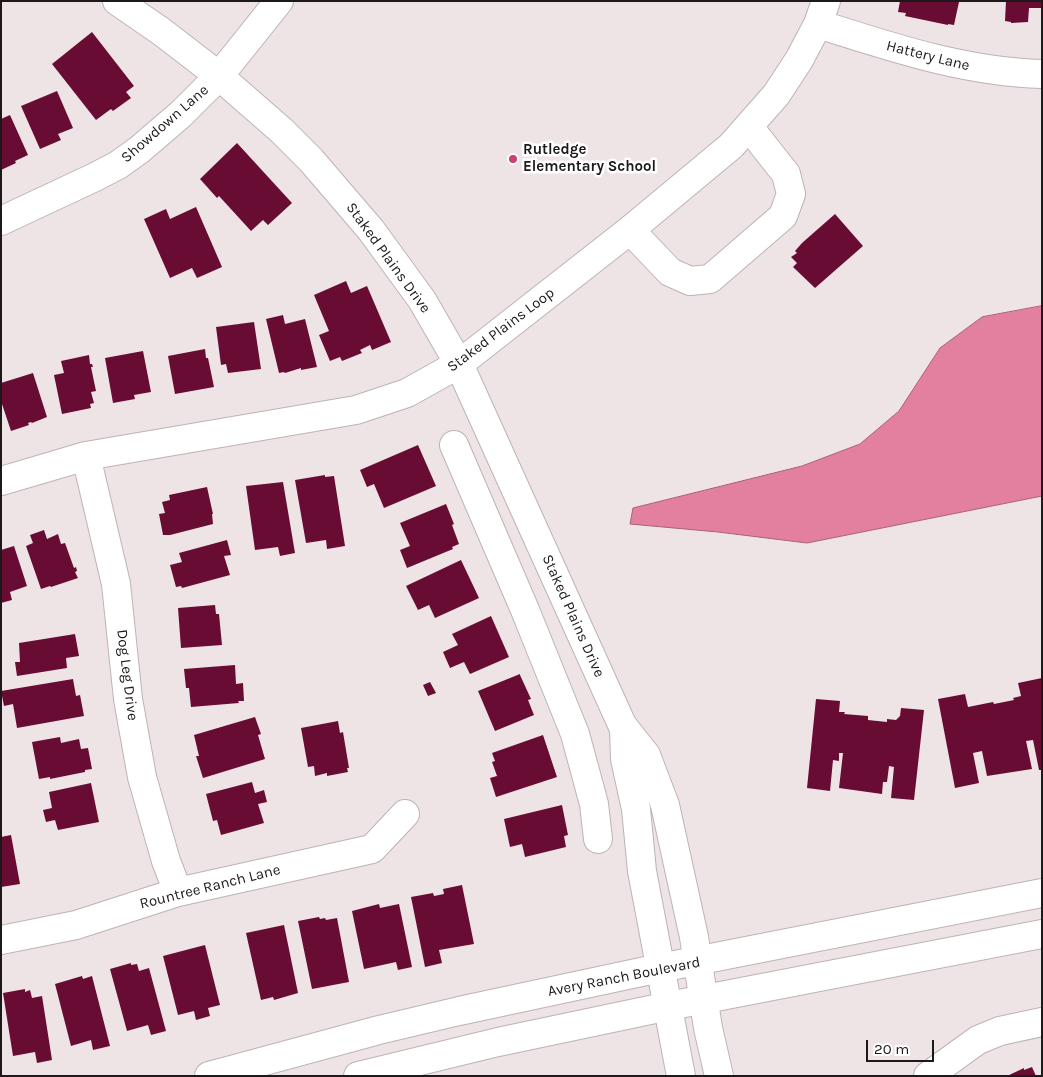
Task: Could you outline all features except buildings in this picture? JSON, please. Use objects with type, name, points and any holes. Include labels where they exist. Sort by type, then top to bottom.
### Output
[{"type":"street","name":"Staked Plains Drive","points":[[117,1],[162,32],[219,76],[251,103],[311,160],[365,223],[422,300],[460,364],[623,728],[646,755],[665,806],[694,937],[719,1076]]},
{"type":"street","name":"Showdown Lane","points":[[1,221],[118,165],[139,150],[219,76],[279,1]]},
{"type":"street","name":"Hattery Lane","points":[[822,12],[894,48],[951,64],[1009,73],[1042,74]]},
{"type":"street","name":"Staked Plains Loop","points":[[1,482],[86,456],[356,410],[406,393],[460,364],[711,164],[749,127],[776,94],[800,60],[822,12]]},
{"type":"street","points":[[630,230],[670,272],[690,281],[710,280],[783,216],[791,194],[786,174],[749,127]]},
{"type":"street","points":[[454,445],[524,607],[575,734],[594,804],[598,839]]},
{"type":"street","name":"Dog Leg Drive","points":[[86,456],[116,584],[128,699],[142,777],[166,861],[178,892]]},
{"type":"street","points":[[524,607],[562,591]]},
{"type":"street","name":"Staked Plains Drive","points":[[623,728],[625,759],[636,809],[642,871],[681,1076]]},
{"type":"street","name":"Rountree Ranch Lane","points":[[1,940],[76,925],[178,892],[372,849],[405,814]]},
{"type":"street","name":"Avery Ranch Boulevard","points":[[209,1076],[397,1025],[660,968],[1042,893]]},
{"type":"street","points":[[358,1076],[498,1042],[669,1006],[1042,934]]},
{"type":"street","points":[[928,1076],[978,1040],[1000,1031],[1042,1022]]},
{"type":"shaded area","points":[[1042,306],[1042,496],[807,543],[630,524],[633,508],[802,466],[860,444],[899,411],[940,348],[982,317]]},
{"type":"place","name":"Rutledge Elementary School","points":[[513,159]]}]
